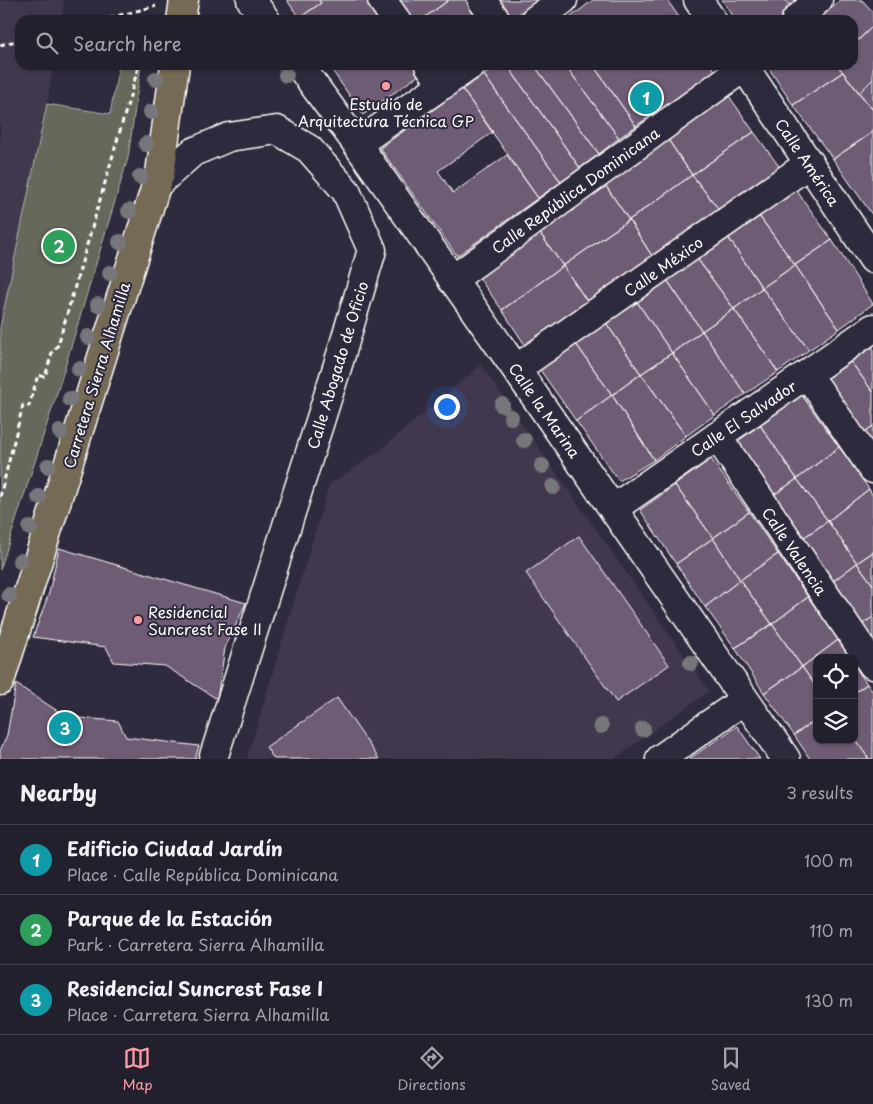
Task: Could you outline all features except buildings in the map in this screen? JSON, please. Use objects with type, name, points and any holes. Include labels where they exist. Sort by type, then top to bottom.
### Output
[{"type":"main road","name":"Carretera Sierra Alhamilla","points":[[0,680],[156,185],[162,162],[173,70]]},
{"type":"street","points":[[251,0],[262,15]]},
{"type":"street","points":[[382,0],[392,15]]},
{"type":"street","points":[[482,0],[492,15]]},
{"type":"street","points":[[542,15],[563,0]]},
{"type":"street","points":[[698,0],[708,15]]},
{"type":"street","points":[[802,15],[818,0]]},
{"type":"street","name":"Calle la Marina","points":[[303,70],[614,508],[786,759]]},
{"type":"street","points":[[357,144],[436,75],[454,70]]},
{"type":"street","name":"Calle República Dominicana","points":[[452,280],[740,70]]},
{"type":"street","name":"Calle América","points":[[748,70],[873,259]]},
{"type":"street","name":"Calle Abogado de Oficio","points":[[156,185],[193,152],[229,137],[277,130],[309,149],[346,191],[372,250],[340,358],[213,759]]},
{"type":"street","name":"Calle México","points":[[516,369],[810,163]]},
{"type":"street","name":"Calle El Salvador","points":[[614,508],[873,328]]},
{"type":"street","points":[[808,374],[873,469]]},
{"type":"street","name":"Calle Valencia","points":[[717,436],[873,665]]},
{"type":"street","points":[[660,759],[744,700]]},
{"type":"path","points":[[132,15],[176,8]]},
{"type":"path","points":[[0,45],[15,41]]},
{"type":"path","points":[[0,497],[23,405],[29,406],[38,375],[45,377],[52,352],[58,345],[139,70]]},
{"type":"shaded area","points":[[0,0],[64,0],[62,15],[15,15],[15,70],[52,70],[47,104],[0,328]]},
{"type":"shaded area","points":[[481,365],[709,691],[614,759],[247,759],[329,485],[379,451]]},
{"type":"green space","points":[[118,70],[140,70],[128,158],[57,393],[0,570],[0,328],[47,104],[110,114]]},
{"type":"place","name":"Estudio de Arquitectura Técnica GP","points":[[386,86]]},
{"type":"place","name":"Edificio Ciudad Jardín","points":[[646,98]]},
{"type":"place","name":"Parque de la Estación","points":[[59,246]]},
{"type":"place","name":"Residencial Suncrest Fase II","points":[[138,620]]},
{"type":"place","name":"Residencial Suncrest Fase I","points":[[65,728]]}]
